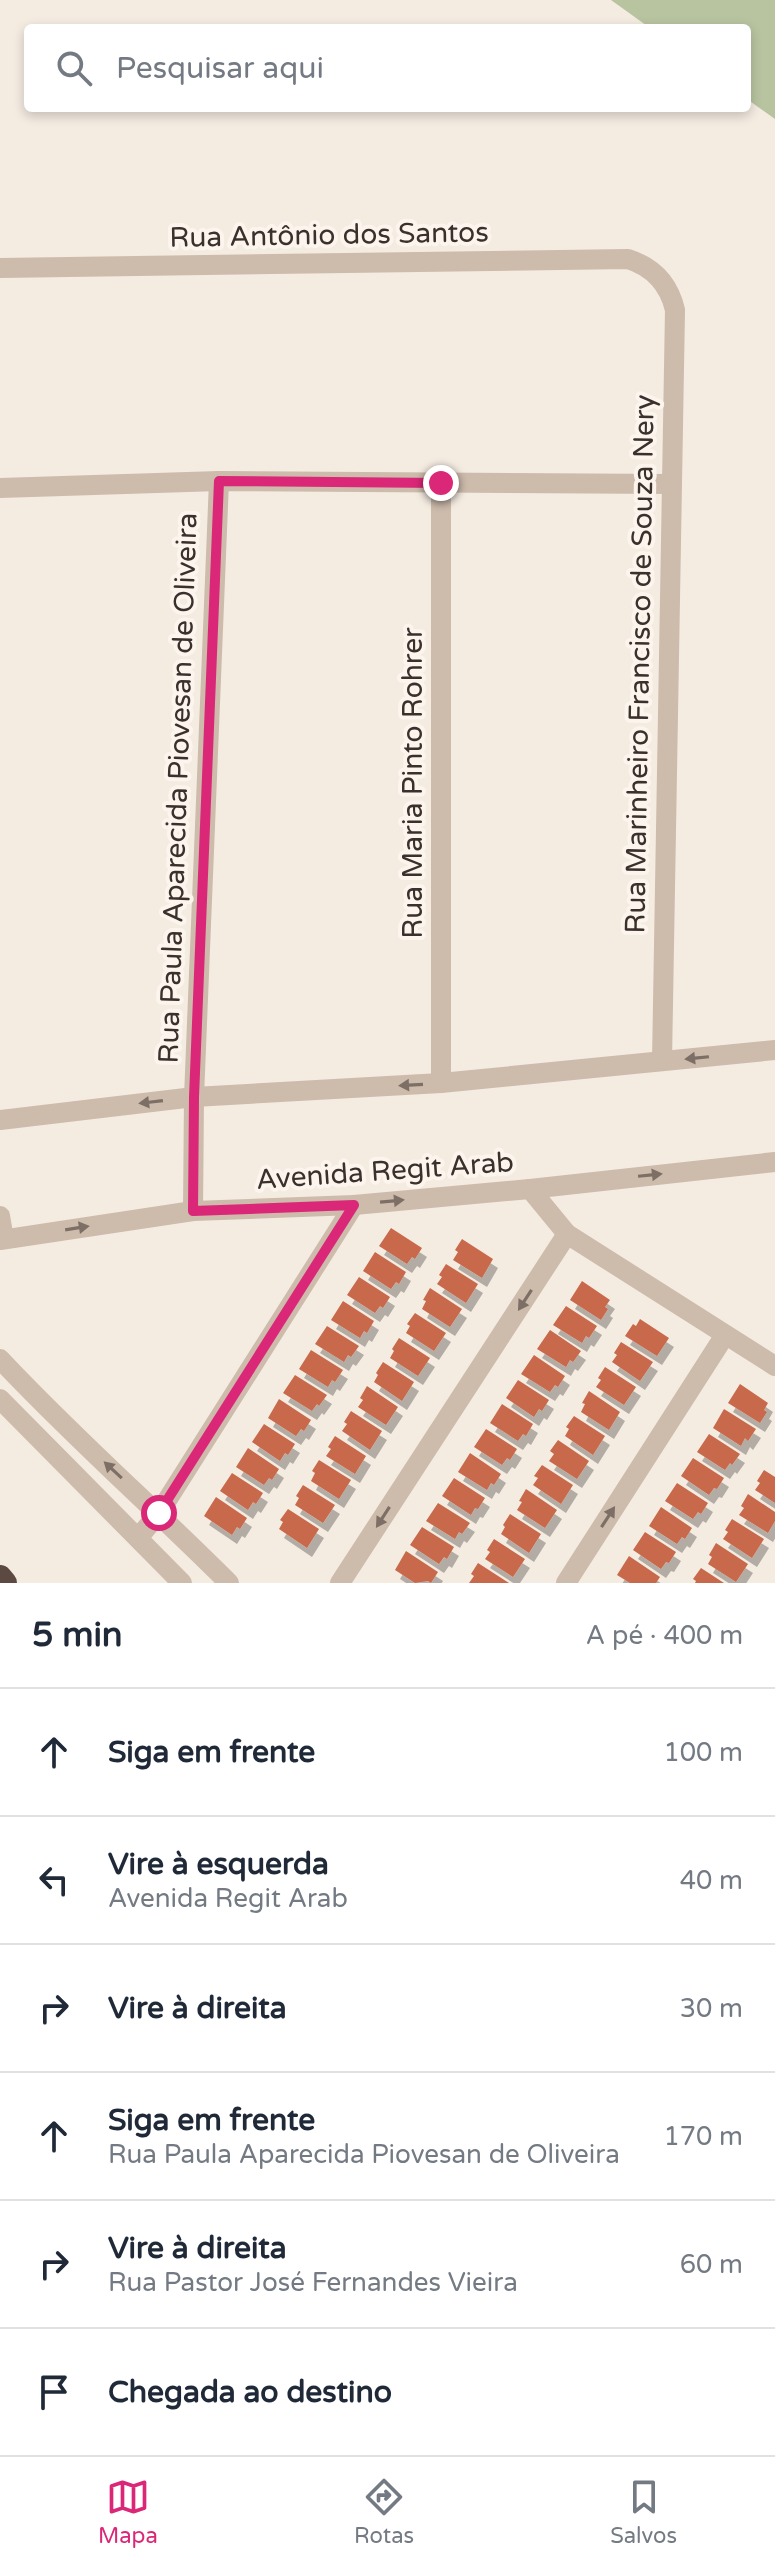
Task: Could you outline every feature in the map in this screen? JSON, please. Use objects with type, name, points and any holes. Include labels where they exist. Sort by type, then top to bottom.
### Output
[{"type":"highway","points":[[0,1577],[5,1583]]},
{"type":"street","name":"Rua Antônio dos Santos","points":[[0,268],[628,259],[655,274]]},
{"type":"street","name":"Rua Marinheiro Francisco de Souza Nery","points":[[655,274],[668,290],[675,310],[662,1061]]},
{"type":"street","points":[[0,488],[219,481],[672,484]]},
{"type":"street","name":"Rua Paula Aparecida Piovesan de Oliveira","points":[[193,1211],[194,1097],[219,481]]},
{"type":"street","name":"Rua Maria Pinto Rohrer","points":[[441,483],[441,1083]]},
{"type":"street","points":[[0,1120],[194,1097],[441,1083],[775,1050]]},
{"type":"street","name":"Avenida Regit Arab","points":[[2,1239],[193,1211],[354,1205],[775,1162]]},
{"type":"street","points":[[530,1189],[567,1234],[775,1366]]},
{"type":"street","points":[[138,1538],[159,1513],[354,1205]]},
{"type":"street","points":[[0,1216],[2,1239]]},
{"type":"street","points":[[340,1583],[567,1234]]},
{"type":"street","points":[[566,1583],[725,1335]]},
{"type":"street","points":[[0,1359],[229,1583]]},
{"type":"street","points":[[0,1399],[182,1583]]},
{"type":"green space","points":[[611,0],[775,0],[775,119],[751,102],[751,24],[644,24]]},
{"type":"building","points":[[391,1228],[422,1248],[415,1259],[412,1257],[407,1264],[379,1246]]},
{"type":"building","points":[[462,1239],[493,1259],[482,1278],[453,1260]]},
{"type":"building","points":[[375,1252],[406,1272],[399,1284],[396,1282],[391,1289],[363,1271]]},
{"type":"building","points":[[446,1264],[478,1284],[466,1303],[437,1284]]},
{"type":"building","points":[[359,1277],[390,1297],[383,1308],[380,1306],[375,1313],[347,1295]]},
{"type":"building","points":[[582,1281],[610,1300],[601,1320],[570,1300]]},
{"type":"building","points":[[430,1288],[462,1309],[450,1327],[422,1309]]},
{"type":"building","points":[[343,1301],[374,1321],[360,1338],[331,1320]]},
{"type":"building","points":[[566,1306],[597,1326],[582,1343],[553,1325]]},
{"type":"building","points":[[415,1313],[446,1333],[434,1351],[406,1333],[410,1326],[407,1324]]},
{"type":"building","points":[[640,1319],[669,1338],[657,1356],[625,1336]]},
{"type":"building","points":[[327,1326],[359,1346],[344,1362],[315,1344]]},
{"type":"building","points":[[550,1330],[581,1351],[566,1367],[537,1349]]},
{"type":"building","points":[[399,1338],[430,1358],[418,1376],[390,1358]]},
{"type":"building","points":[[621,1342],[653,1362],[640,1381],[612,1362]]},
{"type":"building","points":[[311,1350],[343,1370],[328,1387],[299,1369]]},
{"type":"building","points":[[534,1355],[565,1376],[558,1387],[555,1385],[550,1392],[521,1374]]},
{"type":"building","points":[[383,1362],[414,1382],[402,1401],[374,1382]]},
{"type":"building","points":[[605,1367],[636,1387],[624,1405],[596,1387]]},
{"type":"building","points":[[295,1375],[327,1395],[312,1411],[283,1393]]},
{"type":"building","points":[[518,1380],[549,1400],[534,1417],[506,1398]]},
{"type":"building","points":[[740,1384],[768,1403],[764,1410],[767,1412],[760,1423],[728,1403]]},
{"type":"building","points":[[367,1386],[398,1407],[386,1425],[358,1407]]},
{"type":"building","points":[[589,1391],[620,1412],[609,1430],[581,1412]]},
{"type":"building","points":[[279,1399],[311,1420],[304,1431],[301,1429],[296,1436],[268,1418]]},
{"type":"building","points":[[502,1404],[533,1424],[526,1436],[523,1434],[518,1441],[490,1423]]},
{"type":"building","points":[[724,1409],[756,1429],[741,1446],[713,1428]]},
{"type":"building","points":[[351,1411],[382,1431],[370,1450],[342,1431]]},
{"type":"building","points":[[574,1416],[605,1436],[593,1455],[565,1436],[569,1429],[566,1427]]},
{"type":"building","points":[[264,1424],[295,1444],[280,1461],[252,1442]]},
{"type":"building","points":[[486,1429],[517,1449],[510,1460],[507,1458],[502,1465],[474,1447]]},
{"type":"building","points":[[709,1434],[740,1454],[725,1470],[697,1452]]},
{"type":"building","points":[[335,1436],[366,1456],[355,1474],[326,1456]]},
{"type":"building","points":[[558,1440],[589,1461],[577,1479],[549,1461],[554,1454],[550,1451]]},
{"type":"building","points":[[248,1448],[279,1469],[272,1480],[269,1478],[264,1485],[236,1467]]},
{"type":"building","points":[[470,1453],[501,1474],[487,1490],[458,1472]]},
{"type":"building","points":[[693,1458],[724,1478],[709,1495],[681,1476]]},
{"type":"building","points":[[319,1460],[351,1480],[339,1499],[311,1481],[315,1473],[312,1471]]},
{"type":"building","points":[[542,1465],[573,1485],[561,1504],[533,1485],[538,1478],[534,1476]]},
{"type":"building","points":[[764,1470],[775,1477],[775,1503],[755,1490]]},
{"type":"building","points":[[232,1473],[263,1493],[248,1510],[220,1491]]},
{"type":"building","points":[[454,1478],[485,1498],[471,1515],[442,1496]]},
{"type":"building","points":[[677,1483],[708,1503],[701,1514],[698,1512],[693,1519],[665,1501]]},
{"type":"building","points":[[303,1485],[335,1505],[323,1523],[295,1505],[299,1498],[296,1496]]},
{"type":"building","points":[[526,1489],[557,1510],[545,1528],[517,1510]]},
{"type":"building","points":[[748,1494],[775,1512],[775,1521],[768,1533],[739,1515]]},
{"type":"building","points":[[216,1497],[247,1518],[232,1535],[204,1516]]},
{"type":"building","points":[[438,1503],[470,1523],[455,1539],[426,1521]]},
{"type":"building","points":[[661,1507],[692,1528],[685,1539],[682,1537],[677,1544],[649,1526]]},
{"type":"building","points":[[288,1509],[319,1529],[307,1548],[279,1529],[283,1522],[280,1520]]},
{"type":"building","points":[[510,1514],[541,1534],[529,1553],[501,1534]]},
{"type":"building","points":[[732,1519],[764,1539],[752,1558],[723,1539]]},
{"type":"building","points":[[422,1527],[454,1547],[447,1559],[444,1557],[439,1564],[410,1545]]},
{"type":"building","points":[[645,1532],[676,1552],[661,1569],[633,1550]]},
{"type":"building","points":[[494,1539],[525,1559],[513,1577],[485,1559]]},
{"type":"building","points":[[716,1543],[748,1564],[736,1582],[708,1564]]},
{"type":"building","points":[[406,1551],[438,1572],[431,1583],[415,1583],[395,1570]]},
{"type":"building","points":[[629,1556],[660,1577],[656,1583],[630,1583],[617,1575]]},
{"type":"building","points":[[478,1563],[509,1583],[469,1583]]},
{"type":"building","points":[[701,1568],[724,1583],[695,1583],[693,1579]]},
{"type":"route","points":[[159,1513],[354,1205],[193,1211],[194,1097],[219,481],[441,483]]}]
